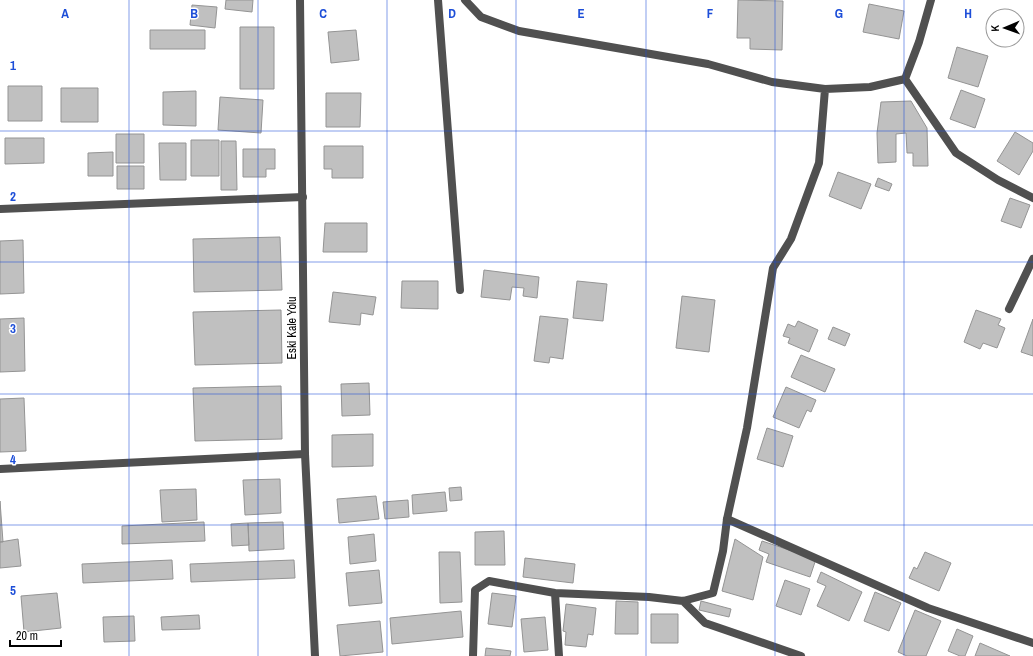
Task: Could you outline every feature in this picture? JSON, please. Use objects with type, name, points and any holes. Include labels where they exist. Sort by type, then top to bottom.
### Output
[{"type":"street","name":"Eski Kale Yolu","points":[[300,0],[305,454],[315,656]]},
{"type":"street","points":[[438,0],[460,290]]},
{"type":"street","points":[[465,0],[481,17],[519,31],[708,64],[772,82],[825,89],[870,87],[906,79]]},
{"type":"street","points":[[906,79],[919,42],[930,0]]},
{"type":"street","points":[[906,79],[956,153],[998,180],[1033,198]]},
{"type":"street","points":[[473,656],[475,590],[489,581],[555,593],[649,597],[683,601],[713,593],[723,551],[727,519],[748,420],[773,268],[791,239],[818,163],[825,89]]},
{"type":"street","points":[[0,209],[303,197]]},
{"type":"street","points":[[1009,309],[1033,259]]},
{"type":"street","points":[[0,469],[305,454]]},
{"type":"street","points":[[727,519],[928,608],[1033,643]]},
{"type":"street","points":[[555,593],[559,656]]},
{"type":"street","points":[[683,601],[705,623],[787,654],[801,656]]},
{"type":"building","points":[[226,0],[253,0],[252,12],[225,9]]},
{"type":"building","points":[[738,0],[783,1],[782,50],[750,49],[750,38],[737,38]]},
{"type":"building","points":[[869,4],[904,11],[899,39],[863,32]]},
{"type":"building","points":[[192,5],[217,7],[215,28],[190,25]]},
{"type":"building","points":[[240,27],[274,27],[274,89],[240,89]]},
{"type":"building","points":[[150,30],[205,30],[205,49],[150,49]]},
{"type":"building","points":[[356,30],[359,60],[331,63],[328,32]]},
{"type":"building","points":[[957,47],[988,56],[978,87],[948,78]]},
{"type":"building","points":[[8,86],[42,86],[42,121],[8,121]]},
{"type":"building","points":[[61,88],[98,88],[98,122],[61,122]]},
{"type":"building","points":[[961,90],[985,99],[975,128],[950,119]]},
{"type":"building","points":[[196,91],[196,126],[163,125],[163,92]]},
{"type":"building","points":[[326,93],[361,93],[360,127],[326,127]]},
{"type":"building","points":[[220,97],[263,100],[261,133],[218,130]]},
{"type":"building","points":[[911,101],[927,128],[928,166],[913,166],[913,153],[907,153],[906,133],[896,134],[896,162],[878,163],[877,133],[881,102]]},
{"type":"building","points":[[1015,132],[1033,143],[1033,151],[1019,175],[997,161]]},
{"type":"building","points":[[116,134],[144,134],[144,163],[116,163]]},
{"type":"building","points":[[5,138],[44,138],[44,163],[5,164]]},
{"type":"building","points":[[191,140],[219,140],[219,176],[191,176]]},
{"type":"building","points":[[221,141],[236,141],[237,190],[221,190]]},
{"type":"building","points":[[159,143],[186,143],[186,180],[160,180]]},
{"type":"building","points":[[324,146],[363,146],[363,178],[332,178],[332,169],[324,169]]},
{"type":"building","points":[[243,149],[275,149],[275,169],[266,169],[266,177],[243,177]]},
{"type":"building","points":[[113,152],[113,176],[88,176],[88,153]]},
{"type":"building","points":[[117,166],[144,166],[144,189],[117,189]]},
{"type":"building","points":[[838,172],[871,184],[861,209],[829,196]]},
{"type":"building","points":[[878,178],[892,184],[889,191],[875,186]]},
{"type":"building","points":[[1010,198],[1030,205],[1021,228],[1001,221]]},
{"type":"building","points":[[325,223],[367,223],[367,252],[323,252]]},
{"type":"building","points":[[280,237],[282,290],[194,292],[193,239]]},
{"type":"building","points":[[23,240],[24,293],[0,294],[0,241]]},
{"type":"building","points":[[484,270],[539,277],[537,298],[523,296],[524,288],[512,287],[510,300],[481,297]]},
{"type":"building","points":[[402,281],[438,281],[438,309],[401,308]]},
{"type":"building","points":[[577,281],[607,284],[603,321],[573,318]]},
{"type":"building","points":[[333,292],[376,297],[373,315],[361,313],[360,325],[329,322]]},
{"type":"building","points":[[682,296],[715,300],[709,352],[676,348]]},
{"type":"building","points":[[281,310],[282,363],[195,365],[193,312]]},
{"type":"building","points":[[976,310],[1001,319],[998,325],[1005,328],[997,348],[983,343],[980,349],[964,342]]},
{"type":"building","points":[[540,316],[568,319],[563,359],[550,357],[549,363],[534,361]]},
{"type":"building","points":[[24,318],[25,371],[0,372],[0,319]]},
{"type":"building","points":[[1033,319],[1033,356],[1021,352]]},
{"type":"building","points":[[798,321],[818,330],[809,352],[788,343],[790,338],[783,336],[788,324],[795,327]]},
{"type":"building","points":[[833,327],[850,334],[845,346],[828,339]]},
{"type":"building","points":[[801,355],[835,369],[825,392],[791,377]]},
{"type":"building","points":[[369,383],[370,415],[342,416],[341,384]]},
{"type":"building","points":[[281,386],[282,439],[195,441],[193,388]]},
{"type":"building","points":[[786,387],[816,400],[811,412],[807,410],[799,428],[773,417]]},
{"type":"building","points":[[24,398],[26,451],[0,452],[0,399]]},
{"type":"building","points":[[767,428],[793,436],[783,467],[757,459]]},
{"type":"building","points":[[373,434],[373,466],[332,467],[332,435]]},
{"type":"building","points":[[280,479],[281,513],[245,515],[243,480]]},
{"type":"building","points":[[461,487],[462,500],[450,501],[449,488]]},
{"type":"building","points":[[196,489],[197,520],[162,522],[160,490]]},
{"type":"building","points":[[445,492],[447,511],[413,514],[412,495]]},
{"type":"building","points":[[376,496],[379,519],[339,523],[337,499]]},
{"type":"building","points":[[408,500],[409,517],[385,519],[383,502]]},
{"type":"building","points":[[0,501],[3,542],[0,542]]},
{"type":"building","points":[[204,522],[205,541],[122,544],[122,526]]},
{"type":"building","points":[[283,522],[284,549],[249,551],[248,523]]},
{"type":"building","points":[[248,523],[249,545],[232,546],[231,524]]},
{"type":"building","points":[[504,531],[505,565],[475,565],[475,532]]},
{"type":"building","points":[[374,534],[376,561],[350,564],[348,537]]},
{"type":"building","points":[[18,539],[21,566],[0,568],[0,542]]},
{"type":"building","points":[[735,539],[763,557],[753,600],[722,591]]},
{"type":"building","points":[[762,541],[816,559],[810,577],[766,562],[769,554],[759,550]]},
{"type":"building","points":[[439,552],[460,552],[462,602],[440,603]]},
{"type":"building","points":[[925,552],[951,563],[939,591],[909,578],[914,567],[917,569]]},
{"type":"building","points":[[525,558],[575,564],[573,583],[523,577]]},
{"type":"building","points":[[172,560],[173,579],[83,583],[82,564]]},
{"type":"building","points":[[294,560],[295,578],[191,582],[190,564]]},
{"type":"building","points":[[379,570],[382,603],[349,606],[346,573]]},
{"type":"building","points":[[821,572],[862,592],[849,621],[817,606],[826,586],[817,582]]},
{"type":"building","points":[[785,580],[810,589],[801,615],[776,606]]},
{"type":"building","points":[[875,592],[901,603],[889,631],[864,621]]},
{"type":"building","points":[[57,593],[61,628],[24,632],[21,596]]},
{"type":"building","points":[[492,593],[516,596],[512,627],[488,624]]},
{"type":"building","points":[[616,601],[638,602],[638,634],[615,634]]},
{"type":"building","points":[[701,601],[731,609],[729,617],[699,610]]},
{"type":"building","points":[[566,604],[596,608],[593,635],[588,634],[586,647],[565,645],[566,632],[563,631]]},
{"type":"building","points":[[915,610],[941,621],[926,656],[907,656],[898,652]]},
{"type":"building","points":[[461,611],[463,637],[392,644],[390,618]]},
{"type":"building","points":[[651,614],[678,614],[678,643],[651,643]]},
{"type":"building","points":[[199,615],[200,629],[162,630],[161,617]]},
{"type":"building","points":[[134,616],[135,641],[104,642],[103,617]]},
{"type":"building","points":[[545,617],[548,650],[524,652],[521,619]]},
{"type":"building","points":[[380,621],[383,652],[340,656],[337,625]]},
{"type":"building","points":[[957,629],[973,636],[965,656],[960,656],[948,651]]},
{"type":"building","points":[[980,643],[1010,656],[975,656]]},
{"type":"building","points":[[486,648],[511,651],[510,656],[485,656]]}]
